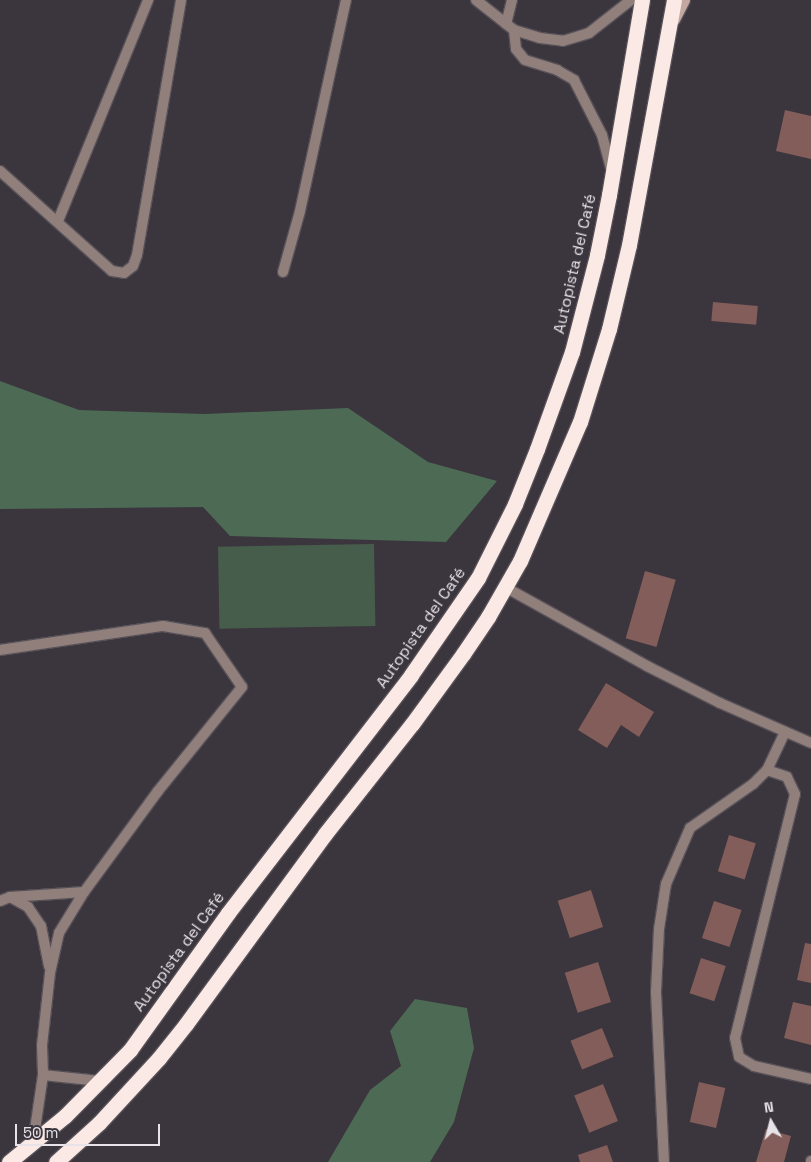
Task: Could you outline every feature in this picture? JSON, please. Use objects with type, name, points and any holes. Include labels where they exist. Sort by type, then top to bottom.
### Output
[{"type":"highway","name":"Autopista del Café","points":[[9,1162],[33,1144],[130,1050],[157,1015],[228,913],[411,675],[478,578],[515,504],[557,398],[584,307],[613,174],[642,0]]},
{"type":"highway","points":[[56,1162],[99,1123],[159,1058],[186,1024],[319,842],[412,724],[463,654],[505,587],[535,530],[565,460],[598,368],[630,245],[674,0]]},
{"type":"street","points":[[58,221],[148,0]]},
{"type":"street","points":[[0,171],[112,271],[124,273],[133,266],[137,256],[181,0]]},
{"type":"street","points":[[283,272],[300,211],[346,0]]},
{"type":"street","points":[[476,0],[510,27],[540,38],[563,41],[589,33],[631,0]]},
{"type":"street","points":[[512,0],[510,27],[516,50],[525,60],[557,70],[574,80],[602,135],[613,174]]},
{"type":"street","points":[[669,32],[684,0]]},
{"type":"street","points":[[505,587],[647,666],[720,703],[811,743]]},
{"type":"street","points":[[0,650],[163,626],[205,633],[242,687],[158,790],[84,892],[60,933],[50,973],[42,1045],[44,1075],[33,1144]]},
{"type":"street","points":[[664,1162],[656,992],[659,929],[666,884],[690,828],[752,784],[767,770],[785,732]]},
{"type":"street","points":[[767,770],[787,777],[795,794],[735,1038],[739,1057],[754,1066],[811,1079]]},
{"type":"street","points":[[0,901],[10,897],[84,892]]},
{"type":"street","points":[[10,897],[28,907],[41,926],[50,973]]},
{"type":"street","points":[[44,1075],[100,1081]]},
{"type":"green space","points":[[0,381],[79,410],[204,414],[348,408],[428,462],[497,481],[446,542],[230,536],[203,507],[0,509]]},
{"type":"green space","points":[[374,544],[375,626],[219,629],[218,547]]},
{"type":"green space","points":[[415,999],[467,1008],[474,1048],[454,1122],[430,1162],[328,1162],[370,1090],[401,1066],[390,1031]]},
{"type":"building","points":[[785,110],[811,116],[811,159],[776,151]]},
{"type":"building","points":[[713,302],[758,306],[756,325],[711,321]]},
{"type":"building","points":[[645,571],[676,580],[656,647],[626,638]]},
{"type":"building","points":[[606,683],[654,712],[639,737],[621,725],[607,748],[578,730]]},
{"type":"building","points":[[729,835],[756,843],[745,880],[718,871]]},
{"type":"building","points":[[591,890],[603,927],[570,938],[558,901]]},
{"type":"building","points":[[714,901],[742,910],[730,947],[702,938]]},
{"type":"building","points":[[805,943],[811,944],[811,983],[797,980]]},
{"type":"building","points":[[701,958],[726,966],[714,1001],[690,993]]},
{"type":"building","points":[[598,962],[611,1002],[578,1013],[565,973]]},
{"type":"building","points":[[793,1002],[811,1006],[811,1045],[784,1038]]},
{"type":"building","points":[[602,1028],[614,1057],[582,1069],[570,1041]]},
{"type":"building","points":[[699,1082],[725,1088],[716,1128],[690,1122]]},
{"type":"building","points":[[603,1084],[618,1121],[589,1133],[574,1096]]},
{"type":"building","points":[[766,1129],[791,1136],[784,1162],[756,1162]]},
{"type":"building","points":[[607,1145],[613,1162],[580,1162],[578,1155]]}]
